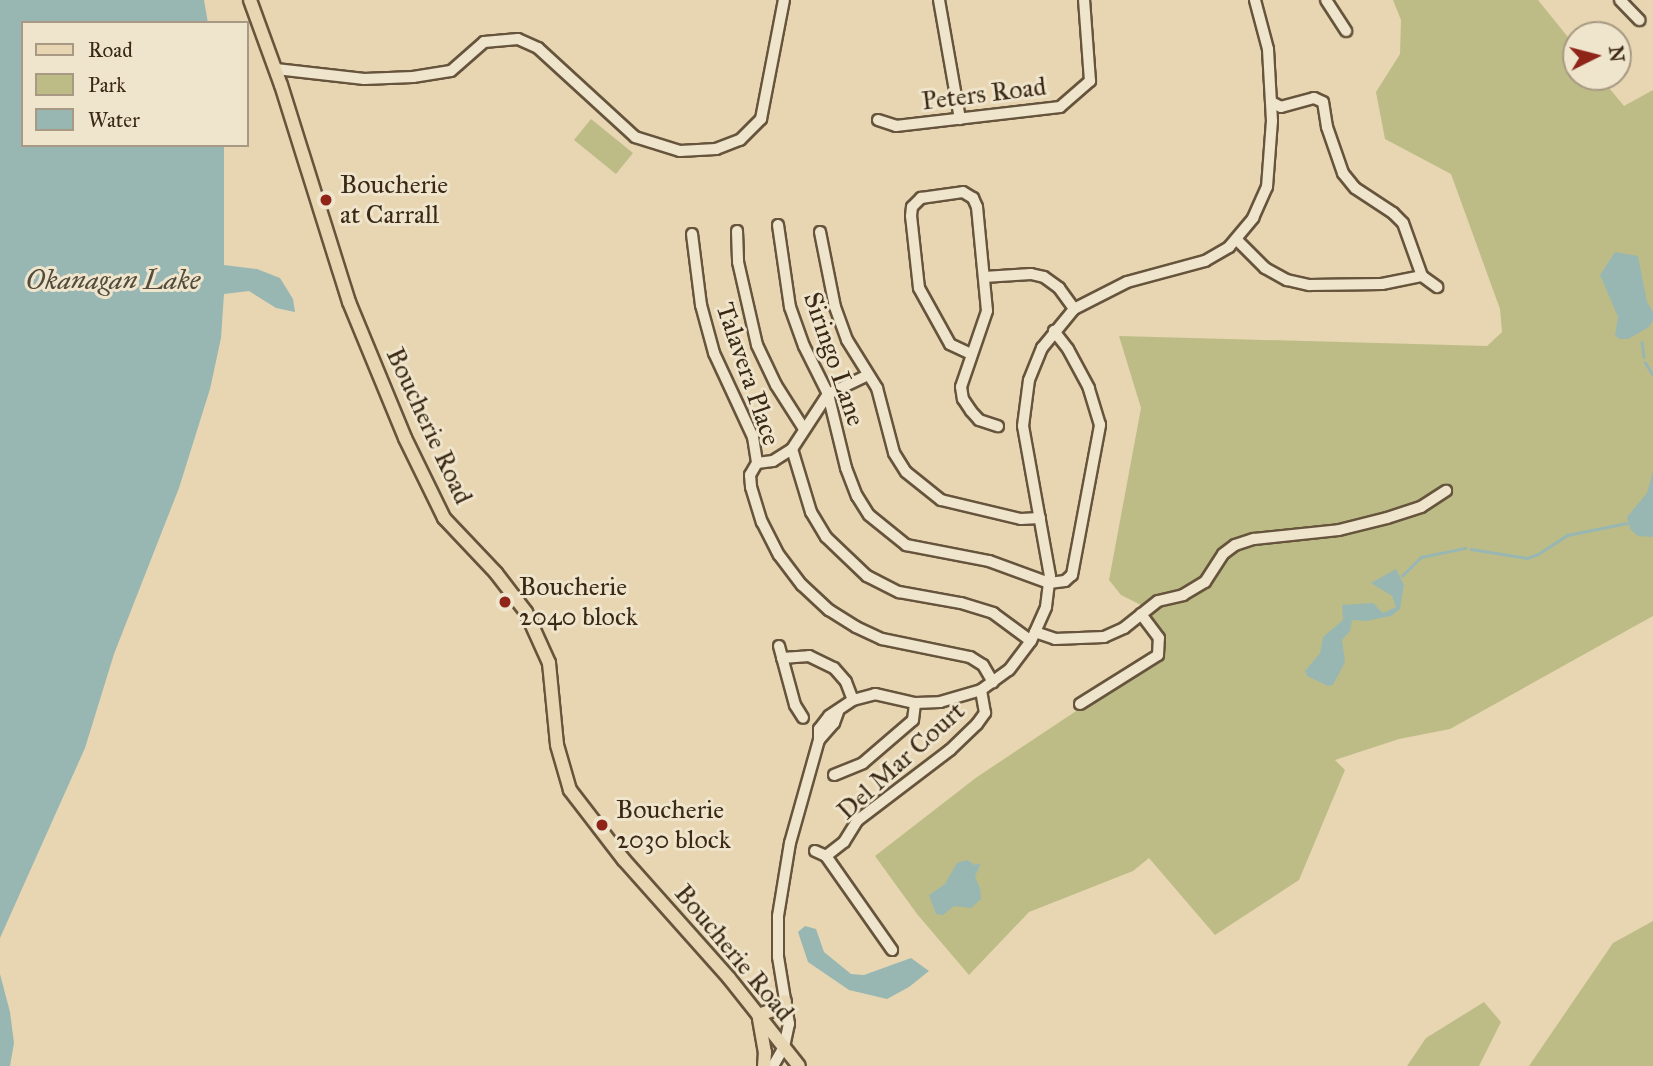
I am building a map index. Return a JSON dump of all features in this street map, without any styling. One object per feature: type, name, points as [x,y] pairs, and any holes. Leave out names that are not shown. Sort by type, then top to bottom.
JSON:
[{"type":"main road","name":"Boucherie Road","points":[[250,0],[276,69],[349,302],[405,438],[444,517],[496,573],[526,612],[549,663],[557,745],[570,790],[624,860],[799,1066]]},
{"type":"main road","points":[[764,1066],[765,1052],[758,1015],[779,1008],[785,1001]]},
{"type":"street","points":[[276,69],[364,79],[413,77],[451,71],[484,42],[518,39],[538,48],[635,137],[680,152],[716,149],[740,140],[761,119],[784,0]]},
{"type":"street","points":[[939,0],[960,119]]},
{"type":"street","name":"Peters Road","points":[[878,120],[896,126],[1060,107],[1090,80],[1084,0]]},
{"type":"street","points":[[773,1066],[784,1047],[789,1024],[778,957],[778,916],[790,843],[819,740],[819,730],[829,716],[853,699],[875,694],[915,702],[940,702],[981,690],[1014,664],[1033,637],[1046,607],[1049,556],[1023,426],[1028,380],[1042,348],[1074,309],[1127,282],[1205,261],[1237,240],[1253,218],[1267,187],[1271,156],[1268,49],[1255,0]]},
{"type":"street","points":[[1326,0],[1346,31]]},
{"type":"street","points":[[1620,0],[1639,20]]},
{"type":"street","points":[[1271,102],[1281,107],[1314,98],[1323,102],[1327,128],[1343,173],[1355,188],[1393,213],[1403,223],[1422,276],[1437,287]]},
{"type":"street","points":[[971,354],[950,344],[919,288],[911,216],[915,201],[921,198],[963,192],[973,198],[977,207],[987,311],[961,387],[963,399],[979,420],[998,426]]},
{"type":"street","name":"Siringo Lane","points":[[778,225],[790,307],[804,346],[828,394],[846,468],[857,496],[869,515],[906,545],[989,561],[1049,583]]},
{"type":"street","points":[[737,230],[738,262],[757,345],[776,385],[804,429]]},
{"type":"street","points":[[820,232],[835,307],[847,340],[883,404],[894,453],[906,472],[924,490],[941,500],[1021,519],[1040,518]]},
{"type":"street","name":"Talavera Place","points":[[692,234],[701,306],[713,353],[753,437],[757,463],[750,475],[762,522],[779,555],[802,585],[829,610],[881,639],[970,657],[983,665],[992,682]]},
{"type":"street","points":[[1237,240],[1265,268],[1287,280],[1308,285],[1382,284],[1422,276]]},
{"type":"street","points":[[984,277],[1031,274],[1044,277],[1059,288],[1074,309]]},
{"type":"street","points":[[1049,583],[1065,581],[1072,575],[1100,425],[1089,388],[1068,349],[1054,331]]},
{"type":"street","points":[[757,463],[773,461],[792,449],[828,394],[868,375]]},
{"type":"street","points":[[792,449],[811,512],[826,537],[873,581],[899,592],[961,603],[993,613],[1033,637],[1055,639],[1104,637],[1124,628],[1158,601],[1183,595],[1205,582],[1223,554],[1236,545],[1254,539],[1339,530],[1387,518],[1421,507],[1446,491]]},
{"type":"street","points":[[1080,705],[1158,655],[1159,638],[1141,614]]},
{"type":"street","points":[[779,646],[795,705],[803,718]]},
{"type":"street","points":[[782,658],[809,656],[834,668],[846,682],[853,699]]},
{"type":"street","name":"Del Mar Court","points":[[827,856],[844,842],[858,820],[950,750],[977,724],[985,713],[981,690]]},
{"type":"street","points":[[834,775],[863,763],[913,720],[915,702]]},
{"type":"street","points":[[815,851],[827,856],[892,950]]},
{"type":"green space","points":[[1393,0],[1538,0],[1562,30],[1562,91],[1612,91],[1624,106],[1653,90],[1653,616],[1450,729],[1399,739],[1335,760],[1345,770],[1299,880],[1215,935],[1149,858],[1133,871],[1029,912],[969,975],[917,914],[875,856],[977,777],[1165,652],[1165,638],[1152,618],[1141,605],[1121,595],[1109,580],[1141,408],[1119,336],[1487,346],[1502,332],[1500,309],[1451,174],[1385,139],[1376,92],[1400,54],[1401,20]]},
{"type":"green space","points":[[591,119],[633,153],[616,174],[574,140]]},
{"type":"green space","points":[[1653,921],[1653,1066],[1529,1066],[1613,943]]},
{"type":"green space","points":[[1484,1002],[1501,1022],[1479,1066],[1407,1066],[1426,1038]]},
{"type":"water","name":"Okanagan Lake","points":[[0,0],[204,0],[208,21],[21,21],[21,147],[224,147],[224,265],[257,269],[280,278],[293,299],[295,312],[276,308],[249,291],[224,294],[221,338],[210,389],[179,488],[114,654],[85,748],[0,938]]},
{"type":"water","points":[[1615,252],[1638,256],[1647,302],[1653,312],[1653,321],[1649,327],[1628,339],[1619,339],[1615,335],[1618,317],[1600,275]]},
{"type":"water","points":[[1653,471],[1653,537],[1638,536],[1630,529],[1627,517],[1647,493]]},
{"type":"water","points":[[1396,569],[1404,585],[1400,609],[1391,616],[1366,621],[1352,620],[1350,631],[1342,640],[1345,662],[1333,685],[1328,686],[1307,676],[1305,671],[1320,653],[1323,637],[1343,620],[1342,605],[1373,603],[1383,613],[1396,607],[1392,596],[1371,583]]},
{"type":"water","points":[[967,860],[975,865],[981,863],[975,877],[981,899],[971,908],[954,906],[943,915],[936,914],[929,895],[945,884],[957,863]]},
{"type":"water","points":[[805,926],[816,929],[824,952],[851,974],[864,975],[911,958],[929,971],[909,987],[887,999],[849,990],[808,962],[798,932]]},
{"type":"water","points":[[0,974],[10,1012],[14,1043],[10,1066],[0,1066]]},
{"type":"waterway","points":[[1642,342],[1644,357]]},
{"type":"waterway","points":[[1645,362],[1653,375]]},
{"type":"waterway","points":[[1471,549],[1527,558],[1567,535],[1627,523]]},
{"type":"waterway","points":[[1402,576],[1421,557],[1465,548]]},
{"type":"place","name":"Boucherie at Carrall","points":[[326,200]]},
{"type":"place","name":"Boucherie 2040 block","points":[[505,602]]},
{"type":"place","name":"Boucherie 2030 block","points":[[602,825]]}]
